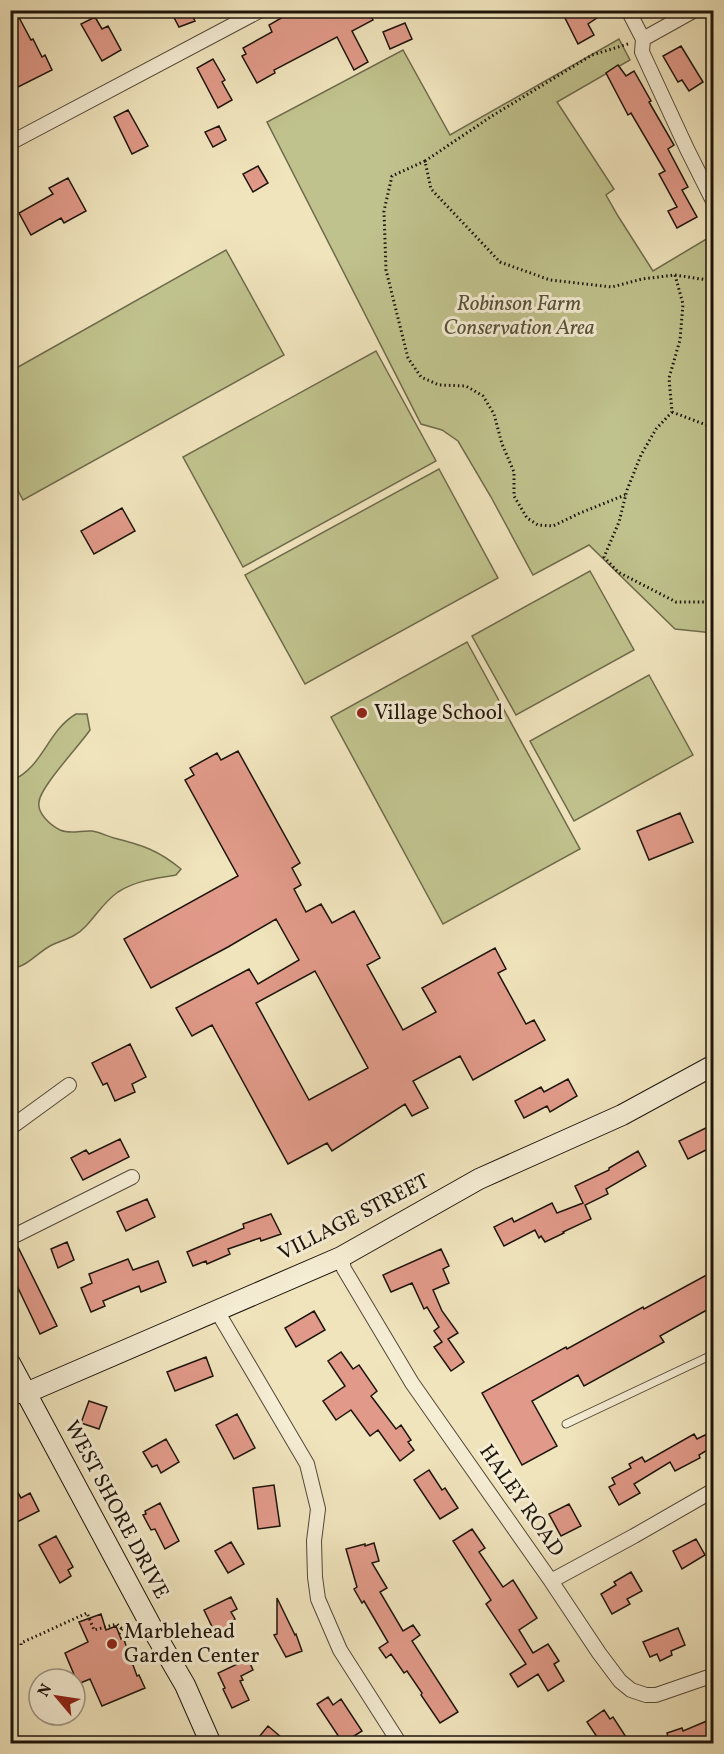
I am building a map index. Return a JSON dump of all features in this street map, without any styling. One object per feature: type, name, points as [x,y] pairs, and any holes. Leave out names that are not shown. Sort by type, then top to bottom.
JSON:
[{"type":"main road","name":"VILLAGE STREET","points":[[18,1396],[342,1257],[479,1179],[622,1115],[714,1065]]},
{"type":"main road","name":"WEST SHORE DRIVE","points":[[10,1363],[18,1396],[185,1685],[212,1743]]},
{"type":"street","points":[[10,143],[261,10]]},
{"type":"street","points":[[628,10],[643,39],[642,52],[712,199]]},
{"type":"street","points":[[643,39],[695,10]]},
{"type":"street","points":[[10,1128],[69,1085]]},
{"type":"street","points":[[10,1238],[132,1177]]},
{"type":"street","name":"HALEY ROAD","points":[[342,1257],[344,1269],[412,1383],[551,1581],[598,1653],[620,1681],[631,1690],[646,1695],[656,1695],[714,1675]]},
{"type":"street","points":[[217,1311],[307,1464],[318,1509],[314,1541],[318,1599],[340,1650],[400,1743]]},
{"type":"street","points":[[551,1581],[714,1490]]},
{"type":"lane","points":[[566,1424],[714,1354]]},
{"type":"path","points":[[625,495],[553,526],[538,525],[527,518],[514,496],[514,472],[502,444],[494,414],[483,396],[466,386],[438,385],[421,377],[408,358],[386,270],[384,211],[392,176],[425,160],[592,55],[643,39]]},
{"type":"path","points":[[425,160],[431,189],[500,262],[550,280],[612,287],[642,279],[675,275],[714,281]]},
{"type":"path","points":[[675,275],[682,304],[680,340],[669,378],[672,412],[656,429],[641,455],[625,495],[619,522],[604,557],[618,572],[676,602],[714,602]]},
{"type":"path","points":[[672,412],[714,430]]},
{"type":"path","points":[[21,1645],[35,1635],[87,1613],[94,1630],[117,1624],[122,1629]]},
{"type":"green space","name":"Robinson Farm Conservation Area","points":[[619,39],[630,60],[557,102],[614,189],[606,195],[653,271],[713,235],[713,633],[675,629],[589,545],[533,575],[458,441],[442,430],[421,424],[267,122],[403,50],[450,135]]},
{"type":"green space","points":[[226,250],[284,355],[23,500],[11,478],[11,371]]},
{"type":"green space","points":[[376,351],[436,461],[243,567],[183,457]]},
{"type":"green space","points":[[439,469],[498,578],[305,684],[245,575]]},
{"type":"green space","points":[[590,571],[634,650],[516,715],[472,636]]},
{"type":"green space","points":[[467,642],[580,849],[443,924],[331,717]]},
{"type":"green space","points":[[649,675],[693,755],[574,821],[530,741]]},
{"type":"green space","points":[[76,714],[87,714],[90,730],[41,795],[39,806],[42,814],[48,822],[60,830],[92,831],[133,843],[157,853],[181,869],[176,875],[139,883],[118,892],[78,933],[50,946],[22,966],[11,968],[11,781],[31,767],[58,730]]},
{"type":"building","points":[[10,10],[15,10],[31,40],[33,39],[42,57],[45,55],[52,70],[10,91]]},
{"type":"building","points":[[170,10],[189,10],[195,21],[179,27]]},
{"type":"building","points":[[295,10],[368,10],[373,20],[352,31],[368,62],[354,70],[337,37],[274,70],[275,73],[257,83],[242,56],[246,54],[243,48],[272,32],[269,25]]},
{"type":"building","points":[[561,10],[609,10],[588,24],[594,35],[578,44]]},
{"type":"building","points":[[95,17],[102,29],[108,26],[121,50],[102,61],[81,24]]},
{"type":"building","points":[[405,23],[412,39],[390,49],[383,32]]},
{"type":"building","points":[[681,46],[703,82],[689,91],[682,80],[678,82],[663,56]]},
{"type":"building","points":[[213,59],[225,80],[222,82],[232,100],[218,108],[197,68]]},
{"type":"building","points":[[618,65],[626,76],[634,71],[674,145],[668,149],[688,187],[682,190],[697,217],[677,228],[668,211],[677,207],[659,174],[665,171],[631,113],[628,115],[606,73]]},
{"type":"building","points":[[128,110],[148,146],[132,154],[114,117]]},
{"type":"building","points":[[219,126],[226,140],[213,147],[205,132]]},
{"type":"building","points":[[258,166],[268,183],[253,192],[243,174]]},
{"type":"building","points":[[68,178],[86,211],[64,223],[61,218],[31,235],[19,213],[53,194],[49,188]]},
{"type":"building","points":[[122,508],[135,531],[94,554],[81,531]]},
{"type":"building","points":[[238,751],[300,863],[292,868],[301,885],[294,889],[306,912],[321,904],[332,923],[354,911],[380,958],[367,965],[403,1030],[436,1012],[422,988],[495,948],[506,969],[498,973],[526,1024],[534,1020],[545,1040],[473,1080],[460,1056],[413,1081],[428,1108],[412,1116],[405,1104],[332,1151],[327,1143],[288,1164],[212,1025],[192,1036],[176,1008],[249,969],[258,984],[299,960],[276,919],[151,988],[124,939],[238,876],[185,780],[194,775],[190,768],[217,753],[221,760]],"holes":[[[315,971],[368,1068],[309,1100],[256,1003]]]},
{"type":"building","points":[[680,813],[693,842],[649,860],[637,831]]},
{"type":"building","points":[[130,1044],[146,1077],[132,1084],[135,1092],[115,1101],[107,1083],[103,1085],[92,1063]]},
{"type":"building","points":[[568,1079],[577,1096],[550,1112],[547,1106],[524,1118],[515,1101],[541,1087],[544,1092]]},
{"type":"building","points":[[714,1124],[714,1146],[688,1159],[679,1141]]},
{"type":"building","points":[[120,1139],[129,1157],[83,1180],[71,1158],[86,1150],[89,1154]]},
{"type":"building","points":[[638,1151],[646,1166],[606,1189],[608,1194],[585,1205],[591,1219],[545,1242],[541,1236],[539,1238],[535,1230],[504,1246],[494,1227],[512,1218],[514,1222],[552,1203],[557,1213],[583,1203],[575,1186],[609,1170]]},
{"type":"building","points":[[147,1199],[155,1217],[126,1231],[117,1212]]},
{"type":"building","points":[[271,1214],[281,1234],[261,1241],[260,1238],[228,1249],[230,1254],[207,1264],[206,1261],[193,1266],[187,1252],[244,1228],[243,1224]]},
{"type":"building","points":[[67,1242],[74,1260],[58,1268],[51,1249]]},
{"type":"building","points":[[17,1245],[57,1326],[40,1334],[18,1288],[10,1292],[10,1247]]},
{"type":"building","points":[[441,1249],[449,1266],[443,1269],[449,1283],[433,1290],[442,1311],[458,1333],[448,1339],[464,1362],[451,1371],[434,1347],[442,1342],[434,1331],[439,1327],[427,1307],[424,1309],[412,1283],[391,1292],[383,1275]]},
{"type":"building","points":[[128,1259],[133,1270],[158,1261],[166,1282],[141,1292],[139,1286],[103,1301],[105,1306],[91,1312],[81,1288],[92,1283],[89,1274]]},
{"type":"building","points":[[714,1271],[714,1306],[660,1336],[664,1342],[584,1386],[578,1375],[532,1401],[557,1446],[522,1465],[482,1393]]},
{"type":"building","points":[[314,1311],[325,1330],[296,1347],[285,1328]]},
{"type":"building","points":[[341,1352],[353,1369],[359,1365],[377,1391],[371,1396],[396,1429],[401,1425],[411,1440],[408,1442],[414,1450],[400,1461],[378,1430],[370,1436],[351,1410],[336,1420],[323,1401],[345,1386],[328,1361]]},
{"type":"building","points":[[206,1357],[213,1376],[175,1391],[167,1372]]},
{"type":"building","points":[[89,1401],[107,1407],[99,1429],[81,1423]]},
{"type":"building","points":[[237,1414],[255,1448],[234,1459],[216,1425]]},
{"type":"building","points":[[694,1434],[697,1439],[707,1434],[714,1446],[699,1455],[700,1458],[675,1471],[670,1462],[634,1484],[640,1493],[619,1505],[609,1487],[615,1484],[612,1478],[631,1468],[629,1464],[642,1457],[645,1462]]},
{"type":"building","points":[[166,1439],[179,1462],[161,1473],[157,1465],[152,1467],[143,1452]]},
{"type":"building","points":[[429,1470],[458,1508],[440,1519],[414,1480]]},
{"type":"building","points":[[10,1479],[21,1498],[30,1493],[39,1511],[15,1523],[10,1514]]},
{"type":"building","points":[[274,1485],[280,1526],[258,1529],[253,1488]]},
{"type":"building","points":[[160,1503],[179,1541],[165,1549],[155,1529],[151,1530],[143,1515],[146,1514],[145,1511]]},
{"type":"building","points":[[569,1504],[581,1526],[561,1536],[549,1514]]},
{"type":"building","points":[[472,1529],[485,1548],[479,1552],[503,1587],[513,1580],[537,1618],[519,1630],[533,1653],[548,1644],[559,1661],[554,1664],[564,1681],[548,1691],[538,1674],[518,1687],[510,1674],[526,1664],[486,1604],[491,1600],[453,1541]]},
{"type":"building","points":[[56,1536],[73,1567],[68,1570],[71,1576],[60,1583],[39,1545]]},
{"type":"building","points":[[696,1539],[705,1555],[682,1569],[673,1551]]},
{"type":"building","points":[[231,1542],[244,1564],[228,1573],[215,1551]]},
{"type":"building","points":[[374,1543],[379,1561],[372,1563],[387,1588],[380,1592],[403,1631],[413,1625],[420,1635],[412,1641],[458,1712],[440,1723],[407,1671],[404,1673],[391,1654],[386,1658],[379,1648],[388,1642],[364,1601],[362,1603],[354,1589],[357,1587],[346,1549]]},
{"type":"building","points":[[631,1572],[642,1591],[627,1599],[630,1604],[612,1614],[601,1594],[616,1585],[614,1582]]},
{"type":"building","points":[[231,1597],[237,1609],[231,1612],[235,1619],[231,1621],[234,1629],[217,1637],[204,1610]]},
{"type":"building","points":[[277,1598],[296,1634],[302,1651],[286,1657],[274,1635],[277,1634]]},
{"type":"building","points":[[101,1614],[106,1630],[116,1626],[121,1639],[123,1637],[137,1676],[139,1675],[145,1688],[102,1706],[90,1679],[87,1680],[87,1667],[71,1667],[65,1653],[88,1642],[79,1622]]},
{"type":"building","points":[[678,1628],[685,1645],[671,1651],[672,1655],[660,1661],[657,1654],[650,1657],[643,1642]]},
{"type":"building","points":[[248,1659],[253,1670],[241,1676],[243,1680],[240,1681],[249,1700],[232,1708],[218,1673]]},
{"type":"building","points":[[328,1697],[333,1705],[341,1699],[362,1731],[343,1743],[317,1704]]},
{"type":"building","points":[[604,1710],[610,1719],[613,1717],[626,1737],[616,1743],[601,1743],[587,1722]]},
{"type":"building","points":[[714,1718],[714,1743],[653,1743],[668,1737],[667,1733],[682,1728],[683,1731]]},
{"type":"building","points":[[268,1726],[288,1743],[254,1743]]},
{"type":"place","name":"Village School","points":[[362,713]]},
{"type":"place","name":"Marblehead Garden Center","points":[[112,1644]]}]
